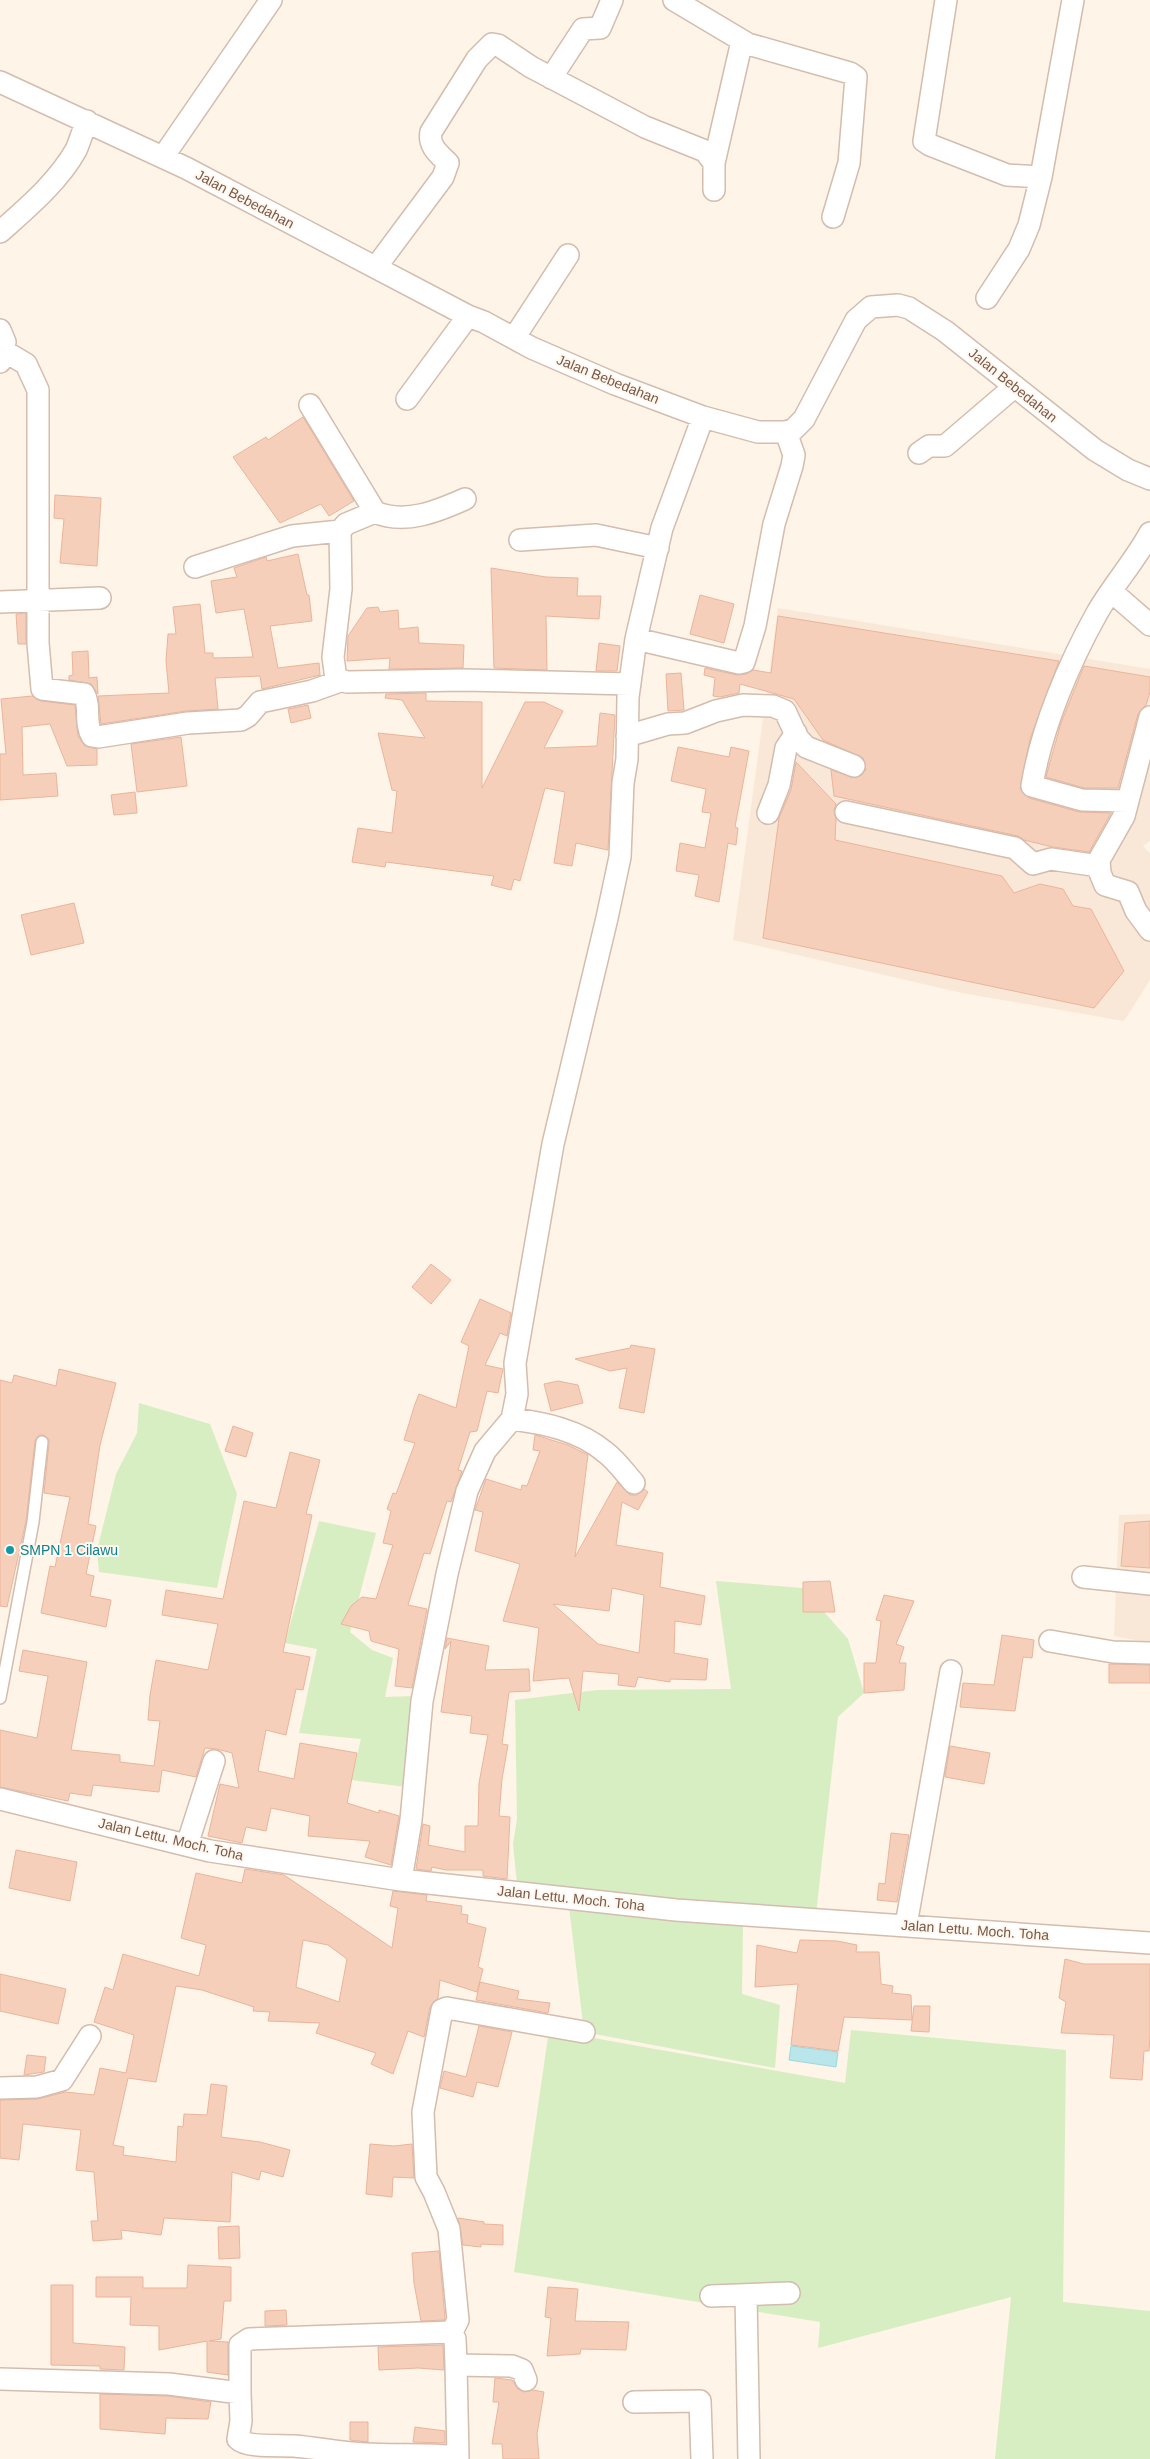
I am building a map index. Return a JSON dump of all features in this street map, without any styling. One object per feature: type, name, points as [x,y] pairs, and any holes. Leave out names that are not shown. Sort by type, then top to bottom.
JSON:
[{"type":"street","points":[[163,157],[271,0]]},
{"type":"street","points":[[551,78],[583,29],[600,28],[612,0]]},
{"type":"street","points":[[674,0],[742,41],[762,49],[850,73],[856,77],[848,163],[833,217]]},
{"type":"street","points":[[946,0],[924,141],[1007,175],[1041,177]]},
{"type":"street","points":[[987,298],[1019,249],[1029,226],[1041,177],[1072,0]]},
{"type":"street","points":[[714,190],[714,163],[742,41]]},
{"type":"street","points":[[376,267],[443,176],[448,163],[432,146],[431,132],[477,59],[489,45],[498,45],[551,78],[645,128],[705,151],[714,163]]},
{"type":"street","name":"Jalan Bebedahan","points":[[0,82],[163,157],[468,316],[514,338],[614,384],[703,417],[758,432],[786,432],[794,429],[804,419],[856,320],[866,310],[877,306],[898,305],[909,308],[983,360],[1014,387],[1095,450],[1128,470],[1150,479]]},
{"type":"street","points":[[0,232],[27,208],[57,176],[76,150],[87,121]]},
{"type":"street","points":[[514,338],[568,255]]},
{"type":"street","points":[[407,400],[468,316]]},
{"type":"street","points":[[0,330],[5,342],[2,357],[26,364],[38,390],[40,687],[49,692],[84,694],[87,700],[89,731],[92,736],[98,737],[188,723],[241,720],[248,716],[260,702],[318,690],[340,681],[464,680],[630,684]]},
{"type":"street","points":[[919,453],[929,446],[945,446],[976,422],[1014,387]]},
{"type":"street","points":[[310,405],[375,512]]},
{"type":"street","points":[[401,1880],[411,1820],[422,1701],[447,1574],[467,1491],[485,1451],[512,1419],[517,1394],[515,1363],[553,1144],[620,857],[630,684],[636,639],[662,528],[703,417]]},
{"type":"street","points":[[636,639],[739,663],[744,662],[755,626],[774,524],[792,466],[794,455],[786,432]]},
{"type":"street","points":[[340,681],[336,679],[333,657],[341,588],[340,531],[346,524],[375,512],[391,517],[413,516],[433,513],[466,499]]},
{"type":"street","points":[[196,567],[292,536],[340,531]]},
{"type":"street","points":[[1128,801],[1082,800],[1032,786],[1034,772],[1059,697],[1081,644],[1097,612],[1150,533]]},
{"type":"street","points":[[520,540],[596,535],[658,548]]},
{"type":"street","points":[[1112,592],[1150,625]]},
{"type":"street","points":[[0,602],[100,598]]},
{"type":"street","points":[[627,736],[668,724],[684,723],[716,711],[743,705],[772,706],[785,711],[796,733],[806,747],[854,766]]},
{"type":"street","points":[[1150,717],[1120,824],[1101,855],[1098,866],[1105,885],[1128,892],[1136,910],[1150,930]]},
{"type":"street","points":[[768,813],[779,785],[786,748],[796,733]]},
{"type":"street","points":[[846,812],[1015,848],[1033,864],[1051,859],[1098,866]]},
{"type":"street","points":[[512,1419],[561,1429],[580,1436],[606,1452],[634,1483]]},
{"type":"street","points":[[1083,1576],[1150,1584]]},
{"type":"street","points":[[1050,1641],[1113,1652],[1150,1653]]},
{"type":"street","points":[[906,1925],[951,1671]]},
{"type":"street","points":[[187,1845],[214,1761]]},
{"type":"street","name":"Jalan Lettu. Moch. Toha","points":[[0,1799],[187,1845],[401,1880],[676,1910],[1150,1944]]},
{"type":"street","points":[[452,2332],[249,2339],[240,2345],[241,2421],[238,2439],[250,2444],[294,2446],[366,2454],[421,2454],[458,2458],[455,2339],[452,2332],[458,2320],[448,2229],[426,2177],[423,2112],[442,2010],[447,2008],[584,2032]]},
{"type":"street","points":[[0,2088],[37,2087],[62,2080],[90,2036]]},
{"type":"street","points":[[711,2296],[789,2293]]},
{"type":"street","points":[[746,2295],[749,2459]]},
{"type":"street","points":[[456,2365],[518,2367],[526,2380]]},
{"type":"street","points":[[0,2379],[169,2384],[240,2393]]},
{"type":"street","points":[[634,2402],[700,2401],[702,2459]]},
{"type":"lane","points":[[0,1698],[33,1522],[42,1442]]},
{"type":"shaded area","points":[[778,608],[1150,669],[1150,841],[1143,846],[1150,853],[1150,980],[1124,1021],[962,993],[733,940]]},
{"type":"shaded area","points":[[1150,1514],[1150,1643],[1114,1636],[1119,1515]]},
{"type":"green space","points":[[139,1403],[210,1424],[237,1494],[217,1588],[99,1572],[97,1550],[116,1474],[137,1433]]},
{"type":"green space","points":[[319,1521],[376,1533],[350,1632],[372,1650],[393,1658],[385,1697],[416,1696],[406,1787],[351,1780],[361,1739],[299,1733],[317,1649],[285,1643]]},
{"type":"green space","points":[[716,1581],[803,1588],[848,1639],[864,1693],[838,1717],[816,1914],[517,1884],[513,1844],[517,1819],[515,1700],[597,1690],[731,1689]]},
{"type":"green space","points":[[569,1907],[743,1925],[742,1994],[780,2005],[775,2068],[584,2032]]},
{"type":"green space","points":[[549,2030],[845,2083],[851,2030],[1066,2050],[1063,2302],[1150,2311],[1150,2459],[995,2459],[1011,2297],[818,2348],[820,2322],[514,2272]]},
{"type":"water","points":[[791,2046],[838,2052],[836,2067],[789,2060]]},
{"type":"building","points":[[303,417],[354,501],[329,516],[321,504],[280,523],[233,457],[266,437],[268,440]]},
{"type":"building","points":[[55,495],[101,498],[97,566],[60,563],[64,519],[54,518]]},
{"type":"building","points":[[298,554],[307,595],[309,595],[312,621],[270,626],[278,668],[319,663],[320,675],[262,689],[260,676],[215,678],[218,709],[186,711],[101,724],[98,696],[169,693],[166,661],[168,634],[176,634],[173,607],[200,604],[205,653],[213,653],[213,658],[253,657],[244,609],[216,613],[211,581],[237,577],[234,568],[266,557],[267,561]]},
{"type":"building","points":[[491,568],[546,577],[578,578],[577,596],[601,596],[599,619],[546,616],[547,670],[494,668]]},
{"type":"building","points":[[700,595],[734,604],[724,643],[690,634]]},
{"type":"building","points":[[378,607],[380,612],[398,610],[399,629],[418,627],[419,643],[464,645],[463,668],[389,669],[390,658],[347,661],[348,636],[367,608]]},
{"type":"building","points":[[26,613],[26,644],[18,644],[16,614]]},
{"type":"building","points":[[778,616],[1059,661],[1030,739],[1020,789],[1029,798],[1079,812],[1111,813],[1089,852],[1053,847],[1024,840],[1018,836],[834,796],[831,770],[856,778],[866,770],[863,758],[823,740],[794,699],[740,684],[739,693],[720,697],[713,696],[715,678],[704,675],[705,668],[737,675],[746,674],[753,670],[771,673]]},
{"type":"building","points":[[599,643],[620,646],[617,671],[596,671]]},
{"type":"building","points":[[88,651],[89,678],[97,677],[98,694],[91,684],[69,680],[69,676],[73,675],[72,652]]},
{"type":"building","points":[[1084,666],[1150,677],[1150,692],[1146,705],[1138,714],[1118,788],[1084,788],[1046,777],[1061,723]]},
{"type":"building","points":[[681,673],[684,710],[668,711],[666,674]]},
{"type":"building","points":[[426,693],[426,701],[482,702],[482,788],[525,702],[544,702],[563,711],[544,748],[597,746],[600,713],[615,715],[608,850],[576,843],[572,866],[554,863],[565,792],[545,788],[520,881],[514,879],[511,890],[491,885],[494,876],[386,862],[385,867],[352,862],[358,828],[392,833],[397,791],[392,790],[378,733],[425,738],[402,700],[385,698],[386,694]]},
{"type":"building","points":[[32,696],[41,701],[75,705],[78,736],[85,746],[97,749],[97,765],[67,766],[50,724],[22,727],[23,775],[56,773],[58,796],[0,800],[0,754],[6,754],[1,699]]},
{"type":"building","points":[[308,705],[311,718],[291,723],[288,709]]},
{"type":"building","points":[[181,737],[187,786],[137,792],[131,744]]},
{"type":"building","points":[[678,747],[729,757],[731,747],[749,751],[735,827],[738,828],[736,845],[728,843],[719,902],[695,896],[699,875],[676,871],[680,843],[705,848],[711,813],[702,812],[706,789],[671,781]]},
{"type":"building","points":[[796,762],[836,804],[834,810],[836,819],[835,840],[1002,876],[1014,893],[1040,884],[1063,889],[1073,906],[1091,909],[1124,971],[1094,1008],[763,938],[779,818],[791,790]]},
{"type":"building","points":[[135,792],[137,813],[114,815],[111,795]]},
{"type":"building","points":[[74,903],[84,943],[31,955],[21,915]]},
{"type":"building","points":[[431,1264],[451,1280],[431,1304],[412,1287]]},
{"type":"building","points":[[480,1299],[511,1313],[507,1336],[500,1333],[485,1365],[503,1369],[498,1393],[487,1391],[477,1431],[470,1432],[458,1470],[462,1471],[451,1502],[447,1501],[430,1554],[424,1553],[408,1605],[427,1609],[412,1688],[395,1686],[399,1649],[371,1641],[369,1631],[341,1624],[351,1606],[362,1597],[376,1599],[393,1545],[383,1543],[391,1511],[387,1509],[393,1493],[396,1494],[415,1443],[404,1440],[415,1404],[419,1394],[456,1408],[469,1346],[461,1342]]},
{"type":"building","points":[[631,1345],[655,1349],[644,1413],[619,1408],[627,1368],[610,1371],[575,1359],[630,1348]]},
{"type":"building","points":[[59,1369],[116,1383],[100,1445],[88,1524],[96,1526],[86,1574],[94,1576],[90,1596],[111,1600],[106,1627],[41,1613],[50,1566],[55,1567],[70,1497],[44,1493],[49,1439],[43,1435],[39,1435],[35,1441],[26,1521],[7,1607],[0,1606],[0,1380],[12,1383],[14,1375],[56,1386]]},
{"type":"building","points":[[558,1381],[578,1385],[583,1403],[551,1411],[544,1384]]},
{"type":"building","points":[[233,1426],[253,1433],[246,1457],[225,1451]]},
{"type":"building","points":[[535,1435],[568,1445],[588,1455],[575,1557],[617,1482],[630,1495],[637,1495],[644,1489],[648,1492],[638,1510],[622,1502],[616,1545],[663,1553],[660,1587],[705,1596],[701,1625],[675,1621],[674,1653],[708,1659],[706,1680],[670,1679],[670,1682],[638,1677],[635,1687],[618,1685],[619,1674],[583,1671],[579,1711],[569,1678],[533,1681],[539,1628],[503,1621],[520,1564],[475,1551],[483,1512],[475,1510],[486,1479],[521,1490],[522,1485],[527,1486],[540,1451],[533,1450]],"holes":[[[612,1588],[644,1595],[639,1653],[598,1644],[553,1604],[609,1611]]]},
{"type":"building","points":[[290,1452],[320,1460],[306,1514],[312,1515],[283,1652],[310,1657],[303,1690],[296,1689],[286,1735],[266,1730],[258,1771],[294,1779],[300,1743],[357,1753],[347,1803],[379,1813],[379,1810],[399,1816],[391,1865],[365,1857],[370,1841],[308,1836],[310,1816],[271,1808],[266,1831],[246,1827],[242,1843],[208,1836],[220,1784],[239,1788],[232,1753],[217,1749],[205,1748],[196,1777],[162,1770],[159,1792],[93,1785],[91,1796],[70,1793],[68,1801],[0,1787],[0,1730],[37,1738],[48,1676],[19,1671],[23,1650],[87,1662],[71,1750],[120,1755],[120,1762],[154,1766],[160,1721],[148,1720],[156,1660],[208,1670],[218,1624],[162,1615],[166,1590],[223,1599],[244,1501],[276,1508]]},
{"type":"building","points":[[1150,1521],[1150,1568],[1121,1566],[1125,1523]]},
{"type":"building","points":[[830,1581],[835,1612],[803,1612],[803,1582]]},
{"type":"building","points":[[884,1595],[914,1601],[896,1644],[904,1647],[899,1663],[906,1663],[904,1690],[864,1693],[864,1663],[876,1663],[881,1621],[876,1620]]},
{"type":"building","points":[[1002,1635],[1034,1640],[1032,1658],[1023,1657],[1015,1711],[960,1707],[963,1683],[994,1685]]},
{"type":"building","points":[[447,1638],[489,1646],[485,1670],[529,1669],[530,1691],[509,1692],[502,1744],[508,1745],[502,1779],[499,1816],[510,1817],[507,1879],[483,1876],[483,1870],[446,1870],[432,1867],[431,1871],[416,1869],[423,1824],[430,1826],[428,1845],[465,1852],[465,1826],[478,1826],[479,1783],[488,1735],[470,1733],[472,1716],[441,1712],[451,1641],[445,1649]]},
{"type":"building","points":[[1109,1664],[1150,1665],[1150,1683],[1109,1683]]},
{"type":"building","points":[[950,1746],[990,1753],[984,1784],[945,1777]]},
{"type":"building","points":[[891,1833],[909,1835],[897,1902],[877,1900],[879,1883],[885,1884]]},
{"type":"building","points":[[16,1850],[77,1862],[70,1901],[9,1888]]},
{"type":"building","points":[[245,1869],[284,1875],[392,1948],[398,1908],[390,1906],[393,1891],[427,1895],[426,1901],[462,1906],[461,1914],[468,1915],[467,1923],[486,1928],[478,1967],[483,1969],[477,1992],[440,1980],[438,1998],[430,2007],[424,2037],[408,2031],[393,2074],[371,2064],[376,2053],[316,2033],[320,2023],[268,2021],[270,2012],[253,2011],[254,2007],[202,1990],[176,1986],[156,2082],[128,2078],[113,2145],[124,2147],[123,2155],[176,2162],[178,2126],[183,2127],[184,2114],[207,2115],[211,2084],[227,2086],[221,2137],[260,2142],[290,2150],[283,2177],[261,2171],[259,2180],[232,2172],[230,2222],[164,2218],[161,2235],[121,2230],[122,2239],[93,2241],[91,2221],[98,2221],[94,2172],[76,2170],[81,2130],[23,2124],[19,2160],[0,2158],[0,2100],[38,2099],[65,2092],[94,2095],[100,2068],[126,2073],[134,2035],[94,2022],[105,1987],[113,1990],[123,1954],[199,1976],[206,1945],[181,1938],[196,1873],[242,1883]],"holes":[[[303,1940],[328,1945],[347,1959],[339,2002],[296,1987]]]},
{"type":"building","points":[[800,1940],[837,1941],[857,1945],[856,1952],[879,1952],[881,1984],[893,1986],[892,1993],[911,1995],[912,2020],[844,2017],[838,2051],[791,2045],[798,1984],[755,1987],[757,1945],[797,1953]]},
{"type":"building","points":[[1065,1959],[1084,1964],[1150,1964],[1149,2051],[1144,2051],[1142,2080],[1110,2078],[1114,2035],[1061,2033],[1066,2002],[1059,1998]]},
{"type":"building","points":[[0,1974],[66,1989],[58,2024],[0,2011]]},
{"type":"building","points":[[480,1982],[519,1991],[517,1999],[550,2003],[548,2013],[476,2000]]},
{"type":"building","points":[[914,2006],[930,2006],[929,2032],[911,2031]]},
{"type":"building","points":[[479,2026],[512,2032],[498,2087],[477,2082],[473,2097],[440,2088],[444,2071],[466,2077]]},
{"type":"building","points":[[27,2055],[46,2057],[44,2072],[24,2075]]},
{"type":"building","points":[[370,2144],[394,2146],[412,2144],[414,2178],[393,2177],[392,2197],[366,2194]]},
{"type":"building","points":[[458,2218],[484,2222],[484,2224],[503,2225],[503,2245],[481,2244],[481,2247],[463,2245]]},
{"type":"building","points":[[239,2226],[240,2258],[219,2259],[218,2227]]},
{"type":"building","points":[[439,2251],[445,2318],[444,2320],[421,2321],[414,2283],[412,2253]]},
{"type":"building","points":[[188,2265],[231,2267],[231,2301],[224,2301],[221,2339],[209,2341],[228,2342],[228,2375],[207,2372],[207,2341],[159,2350],[159,2326],[130,2325],[131,2297],[96,2297],[96,2277],[143,2277],[143,2288],[187,2288]]},
{"type":"building","points":[[51,2285],[73,2285],[73,2343],[125,2347],[124,2370],[100,2369],[100,2366],[51,2365]]},
{"type":"building","points":[[548,2287],[578,2289],[575,2321],[629,2322],[626,2350],[581,2349],[580,2354],[547,2356],[551,2318],[545,2317]]},
{"type":"building","points":[[286,2310],[287,2325],[265,2326],[265,2311]]},
{"type":"building","points":[[443,2345],[444,2370],[418,2368],[379,2370],[378,2347]]},
{"type":"building","points":[[495,2378],[512,2380],[518,2389],[524,2392],[533,2390],[544,2392],[537,2434],[539,2459],[503,2459],[502,2444],[492,2444],[499,2402],[493,2402]]},
{"type":"building","points":[[100,2394],[168,2396],[211,2402],[208,2419],[166,2418],[165,2434],[100,2429]]},
{"type":"building","points":[[350,2422],[368,2422],[368,2442],[350,2440]]},
{"type":"building","points":[[415,2427],[445,2431],[445,2443],[413,2442]]},
{"type":"place","name":"SMPN 1 Cilawu","points":[[10,1550]]}]
